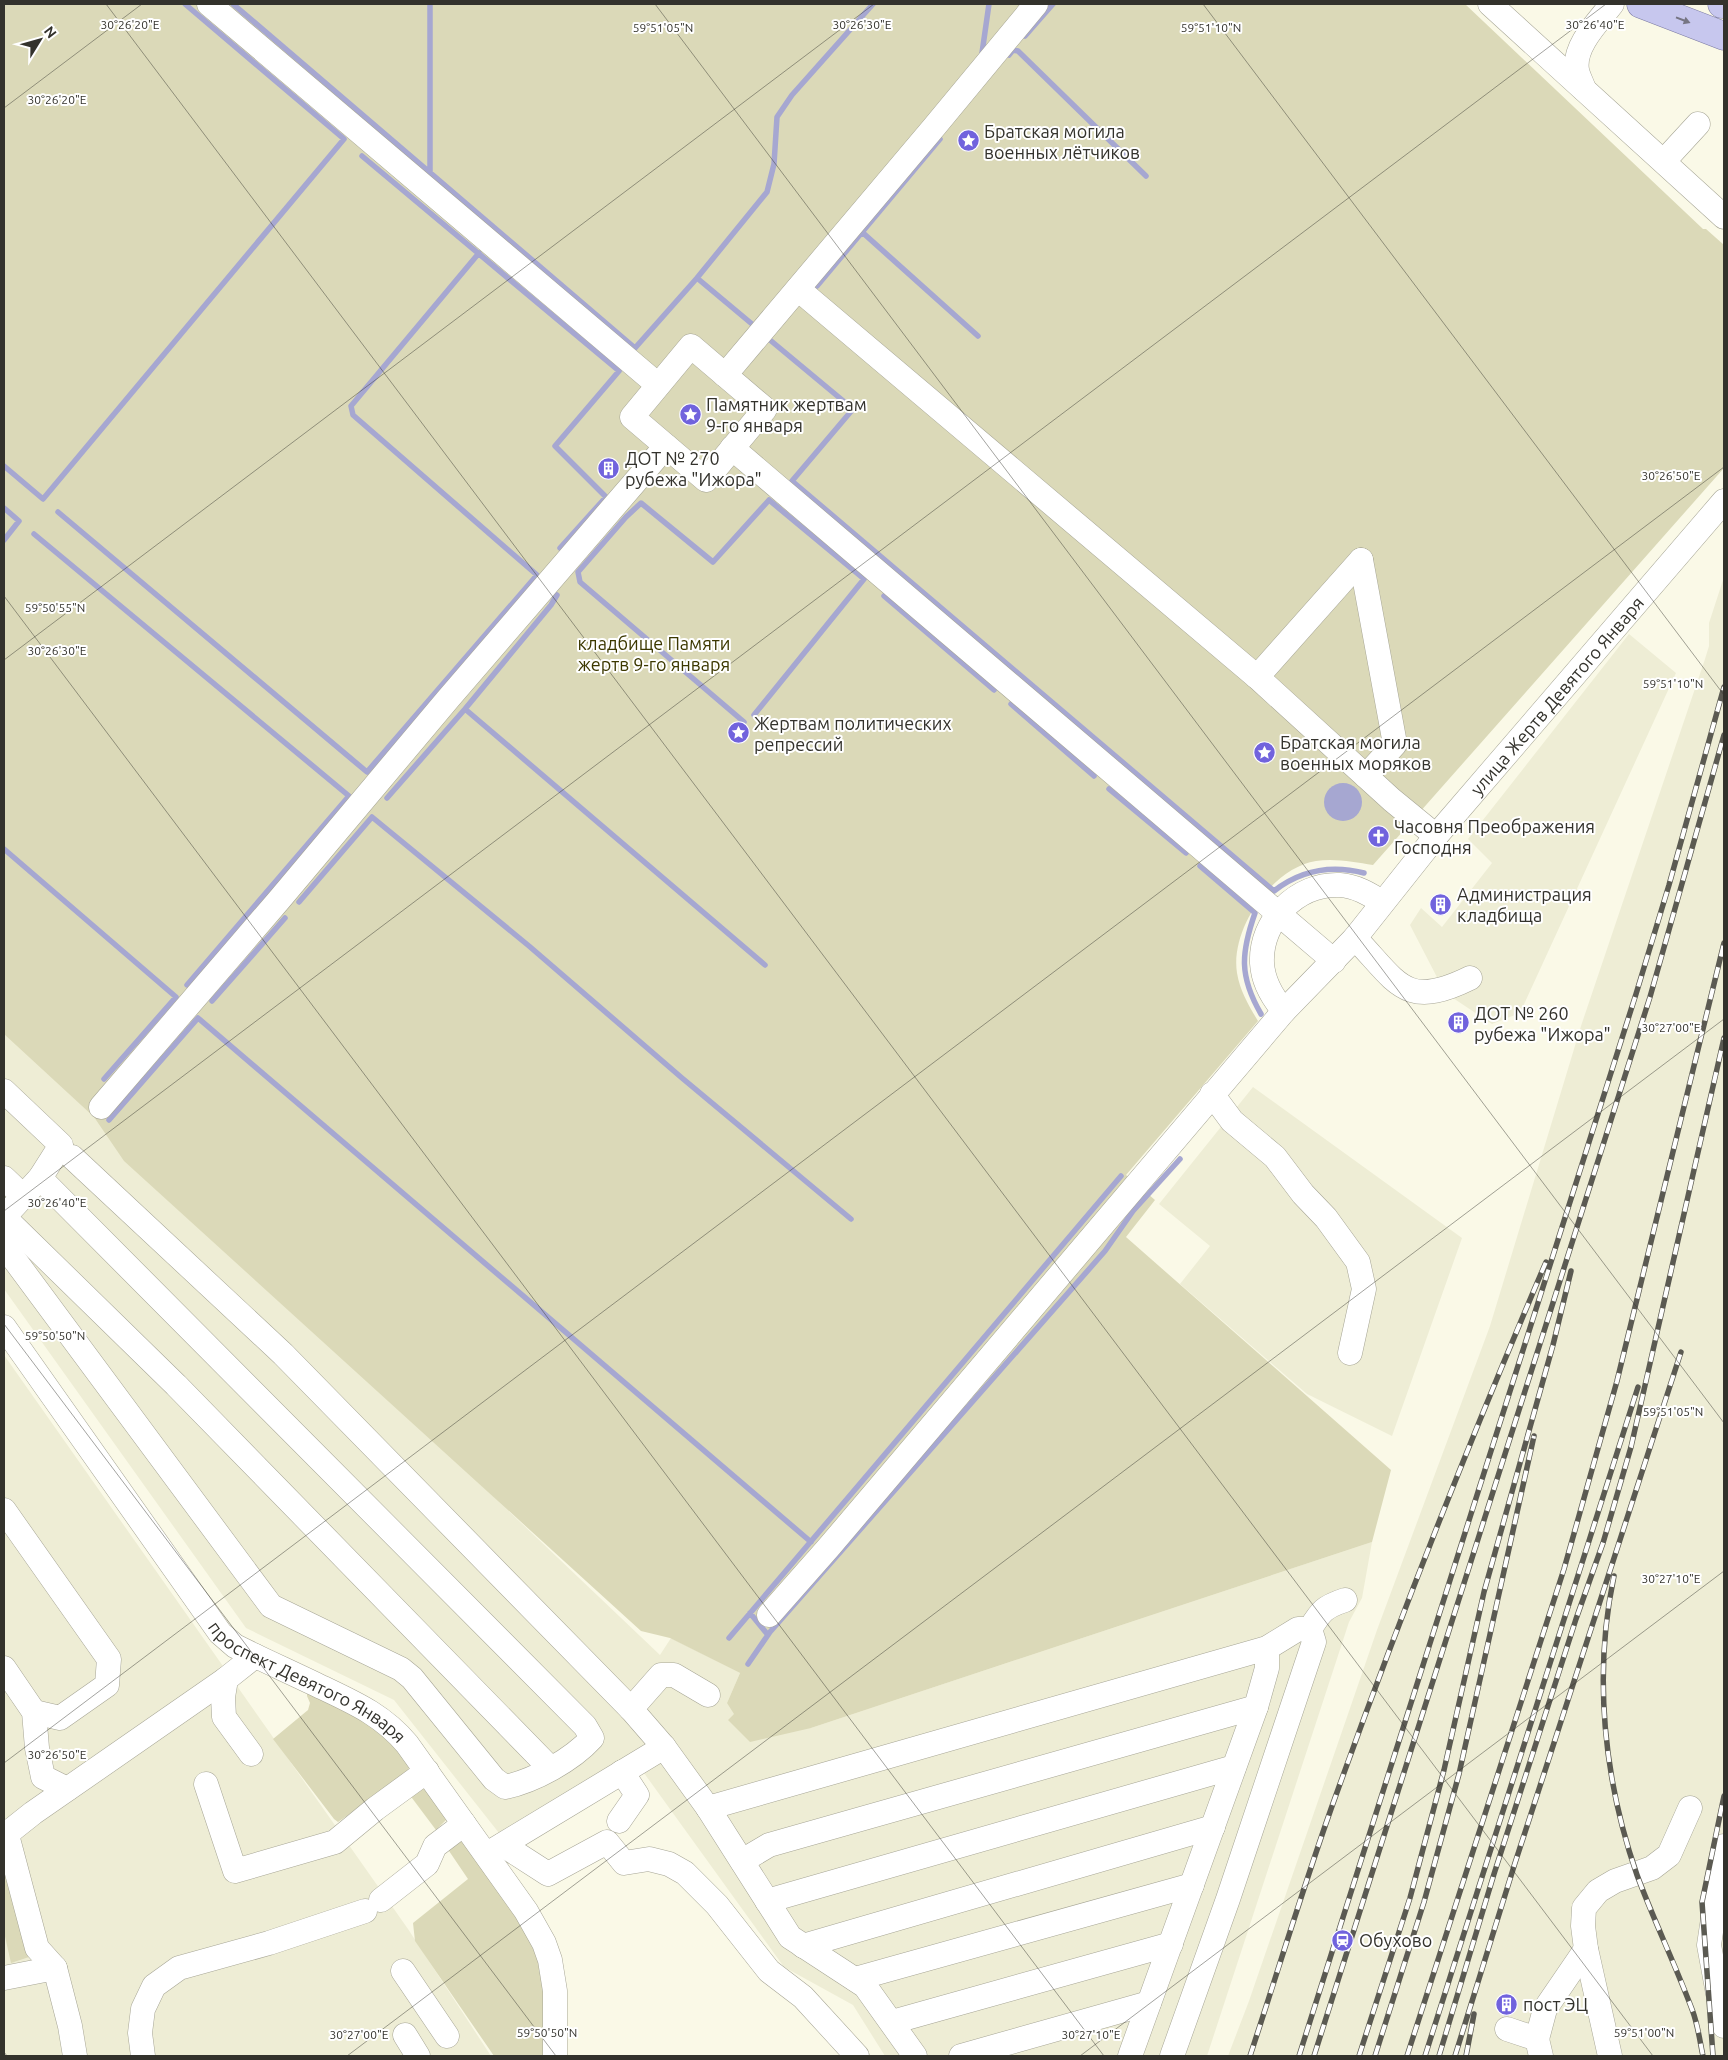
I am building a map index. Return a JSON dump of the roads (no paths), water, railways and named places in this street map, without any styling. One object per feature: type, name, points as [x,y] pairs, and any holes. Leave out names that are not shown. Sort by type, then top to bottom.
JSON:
[{"type":"main road","points":[[1641,4],[1724,36]]},
{"type":"street","points":[[209,4],[658,385]]},
{"type":"street","points":[[725,375],[1036,4]]},
{"type":"street","points":[[1490,4],[1724,217]]},
{"type":"street","points":[[1584,89],[1577,70],[1577,56],[1587,38],[1612,4]]},
{"type":"street","points":[[1523,35],[1553,44],[1570,43],[1587,38]]},
{"type":"street","points":[[1664,161],[1698,124]]},
{"type":"street","points":[[798,289],[1256,677],[1392,800],[1436,836]]},
{"type":"street","points":[[691,346],[725,375],[765,409],[706,480],[632,417],[691,346]]},
{"type":"street","points":[[102,1107],[448,699],[666,446]]},
{"type":"street","points":[[732,448],[1334,961]]},
{"type":"street","name":"улица Жертв Девятого Января","points":[[769,1615],[829,1547],[1212,1094],[1284,1011],[1355,938],[1436,836],[1724,501]]},
{"type":"street","points":[[1256,677],[1361,560],[1395,744],[1366,776]]},
{"type":"street","points":[[1284,1011],[1268,989],[1262,963],[1266,937],[1278,913],[1295,897],[1316,888],[1339,885],[1362,890],[1382,902]]},
{"type":"street","points":[[1355,938],[1394,980],[1408,990],[1425,993],[1436,992],[1470,978]]},
{"type":"street","points":[[4,1091],[61,1145],[40,1178],[4,1217],[109,1317],[550,1768]]},
{"type":"street","points":[[1212,1094],[1232,1121],[1275,1157],[1303,1194],[1326,1218],[1358,1262],[1364,1289],[1350,1353]]},
{"type":"street","points":[[72,1157],[283,1354],[631,1709],[664,1747],[708,1808],[790,1937],[865,1986],[915,2056]]},
{"type":"street","points":[[4,1178],[23,1196]]},
{"type":"street","points":[[4,1236],[11,1256],[271,1606],[401,1669],[412,1678],[494,1779],[505,1787],[517,1784],[550,1768],[583,1748],[592,1738],[585,1726],[40,1178]]},
{"type":"street","name":"проспект Девятого Января","points":[[4,1327],[220,1634],[235,1646],[379,1716],[396,1731],[464,1824],[495,1850],[536,1927],[550,1960],[555,1992],[555,2056]]},
{"type":"street","points":[[4,1510],[109,1659],[107,1685],[60,1718],[34,1712]]},
{"type":"street","points":[[1172,2056],[1231,1890],[1314,1642],[1310,1629],[1320,1612],[1327,1606],[1345,1600]]},
{"type":"street","points":[[708,1808],[1267,1648],[1298,1630],[1310,1629]]},
{"type":"street","points":[[1130,2056],[1256,1707],[1267,1668],[1267,1648]]},
{"type":"street","points":[[75,2056],[70,2026],[55,1968],[37,1948],[5,1835],[33,1812],[226,1679],[255,1656]]},
{"type":"street","points":[[4,1668],[34,1712],[36,1748],[43,1777],[67,1789]]},
{"type":"street","points":[[631,1709],[661,1675],[674,1675],[708,1696]]},
{"type":"street","points":[[226,1679],[223,1697],[224,1717],[251,1754]]},
{"type":"street","points":[[742,1861],[769,1845],[1256,1707]]},
{"type":"street","points":[[495,1850],[664,1747]]},
{"type":"street","points":[[767,1901],[1234,1767]]},
{"type":"street","points":[[206,1784],[235,1871],[335,1842],[375,1809],[427,1771]]},
{"type":"street","points":[[619,1821],[637,1794],[622,1772]]},
{"type":"street","points":[[1610,2056],[1586,1949],[1583,1926],[1584,1908],[1598,1892],[1614,1881],[1652,1868],[1669,1855],[1690,1808]]},
{"type":"street","points":[[143,2056],[140,2033],[143,2009],[154,1986],[179,1968],[269,1943],[373,1906],[427,1864],[435,1846],[464,1824]]},
{"type":"street","points":[[803,1946],[1213,1827]]},
{"type":"street","points":[[495,1850],[548,1874],[607,1842],[624,1863],[649,1859],[677,1868],[685,1873],[717,1905],[769,1971],[803,1997],[857,2056]]},
{"type":"street","points":[[1724,1846],[1709,1946],[1724,2026]]},
{"type":"street","points":[[855,1979],[1192,1886]]},
{"type":"street","points":[[892,2022],[1171,1944]]},
{"type":"street","points":[[1507,2029],[1539,2048],[1545,2009],[1586,1949]]},
{"type":"street","points":[[4,1978],[55,1968]]},
{"type":"street","points":[[403,1971],[447,2036]]},
{"type":"street","points":[[961,2056],[1149,2003]]},
{"type":"street","points":[[405,2035],[418,2056]]},
{"type":"water","points":[[1343,783],[1357,788],[1362,802],[1357,816],[1343,821],[1329,816],[1324,802],[1329,788]]},
{"type":"waterway","points":[[4,466],[43,499],[344,139],[185,4]]},
{"type":"waterway","points":[[233,4],[635,348],[697,278],[752,324]]},
{"type":"waterway","points":[[430,4],[430,172]]},
{"type":"waterway","points":[[697,278],[767,192],[774,164],[777,117],[792,95],[873,4]]},
{"type":"waterway","points":[[982,53],[989,4]]},
{"type":"waterway","points":[[1025,36],[1053,4]]},
{"type":"waterway","points":[[1009,55],[1013,50],[1018,51],[1146,176]]},
{"type":"waterway","points":[[817,286],[940,139]]},
{"type":"waterway","points":[[362,156],[619,371],[555,446],[606,497],[560,548]]},
{"type":"waterway","points":[[862,232],[978,336]]},
{"type":"waterway","points":[[58,512],[367,772],[537,575],[353,415],[351,406],[479,253]]},
{"type":"waterway","points":[[770,340],[853,409],[792,481],[1274,891],[1295,878],[1317,871],[1340,869],[1364,873]]},
{"type":"waterway","points":[[744,722],[580,582],[578,572],[626,517],[641,503],[713,562],[769,500],[864,579],[754,715]]},
{"type":"waterway","points":[[4,508],[19,521],[4,540]]},
{"type":"waterway","points":[[34,534],[349,796],[187,985]]},
{"type":"waterway","points":[[387,798],[465,709],[551,605],[557,595]]},
{"type":"waterway","points":[[884,596],[994,690]]},
{"type":"waterway","points":[[1011,704],[1094,776]]},
{"type":"waterway","points":[[465,709],[765,965]]},
{"type":"waterway","points":[[1109,789],[1186,853]]},
{"type":"waterway","points":[[299,902],[372,817],[529,946],[682,1078],[851,1219]]},
{"type":"waterway","points":[[4,849],[176,997],[104,1079]]},
{"type":"waterway","points":[[1200,866],[1255,913],[1247,940],[1244,964],[1249,988],[1261,1014]]},
{"type":"waterway","points":[[212,1001],[285,918]]},
{"type":"waterway","points":[[109,1120],[198,1018],[811,1542]]},
{"type":"waterway","points":[[748,1664],[770,1632],[1105,1251],[1133,1211],[1180,1159]]},
{"type":"waterway","points":[[729,1638],[1121,1176]]},
{"type":"waterway","points":[[750,1613],[768,1635]]},
{"type":"railway","points":[[1299,2056],[1636,994],[1669,885],[1724,687]]},
{"type":"railway","points":[[1314,2056],[1650,997],[1724,735]]},
{"type":"railway","points":[[1407,2056],[1564,1569],[1617,1381],[1724,943]]},
{"type":"railway","points":[[1439,2056],[1494,1874],[1576,1619],[1603,1543],[1631,1447],[1724,1038]]},
{"type":"railway","points":[[1250,2056],[1320,1840],[1356,1740],[1489,1397],[1546,1262]]},
{"type":"railway","points":[[1359,2056],[1410,1898],[1444,1770],[1484,1592],[1553,1345],[1571,1271]]},
{"type":"railway","points":[[1455,2056],[1515,1863],[1681,1352]]},
{"type":"railway","points":[[1425,2056],[1638,1387]]},
{"type":"railway","points":[[1375,2056],[1424,1902],[1459,1774],[1534,1436]]},
{"type":"railway","points":[[1614,1576],[1604,1651],[1603,1689],[1610,1765],[1626,1839],[1637,1875],[1693,2012],[1703,2056]]},
{"type":"railway","points":[[1713,2056],[1702,1902],[1724,1796]]},
{"type":"railway","points":[[1466,2056],[1474,2014]]},
{"type":"place","name":"Братская могила военных лётчиков","points":[[968,141]]},
{"type":"place","name":"Памятник жертвам 9-го января","points":[[690,414]]},
{"type":"place","name":"ДОТ № 270 рубежа \"Ижора\"","points":[[609,468]]},
{"type":"place","name":"Жертвам политических репрессий","points":[[738,733]]},
{"type":"place","name":"Братская могила военных моряков","points":[[1264,752]]},
{"type":"place","name":"Часовня Преображения Господня","points":[[1378,836]]},
{"type":"place","name":"Администрация кладбища","points":[[1441,904]]},
{"type":"place","name":"ДОТ № 260 рубежа \"Ижора\"","points":[[1458,1023]]},
{"type":"place","name":"Обухово","points":[[1343,1940]]},
{"type":"place","name":"пост ЭЦ","points":[[1507,2004]]},
{"type":"park label","name":"кладбище Памяти жертв 9-го января","points":[[654,653]]}]
